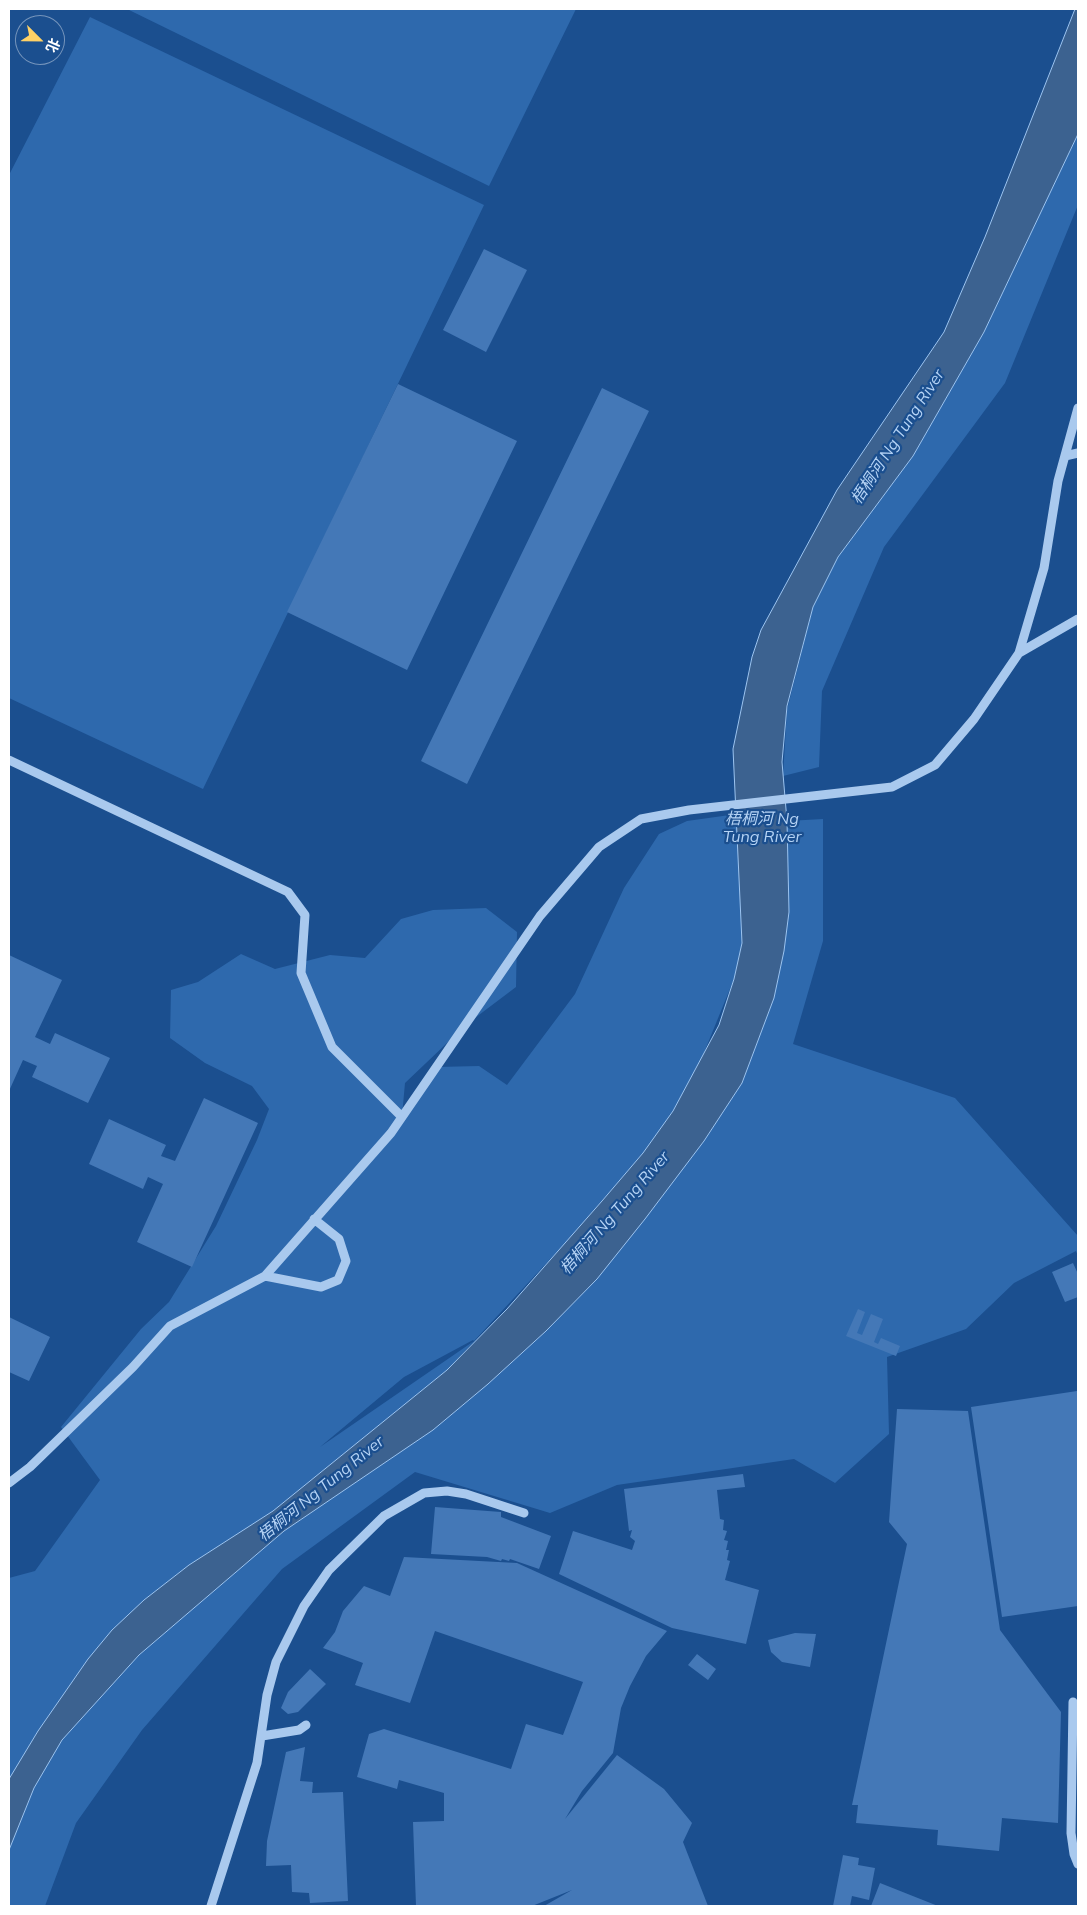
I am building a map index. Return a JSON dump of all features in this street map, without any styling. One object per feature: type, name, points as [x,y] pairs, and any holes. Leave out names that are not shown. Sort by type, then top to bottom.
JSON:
[{"type":"lane","points":[[9,1483],[30,1467],[133,1367],[170,1326],[265,1276],[391,1133],[540,916],[600,847],[641,819],[689,810],[892,787],[935,765],[974,719],[1018,653],[1044,568],[1058,481],[1078,408]]},
{"type":"lane","points":[[1064,456],[1078,453]]},
{"type":"lane","points":[[1018,653],[1078,619]]},
{"type":"lane","points":[[9,760],[288,892],[305,915],[301,973],[332,1047],[402,1117]]},
{"type":"lane","points":[[265,1276],[321,1287],[338,1280],[346,1261],[339,1239],[314,1219]]},
{"type":"lane","points":[[210,1906],[257,1764],[270,1679],[285,1643],[304,1606],[334,1564],[384,1516],[412,1498],[435,1490],[475,1496],[524,1513]]},
{"type":"lane","points":[[1073,1702],[1071,1833],[1074,1854],[1078,1864]]},
{"type":"lane","points":[[262,1736],[299,1730],[306,1725]]},
{"type":"shaded area","points":[[127,9],[576,9],[489,186]]},
{"type":"shaded area","points":[[90,17],[484,205],[203,789],[9,698],[9,175]]},
{"type":"shaded area","points":[[1078,134],[1078,205],[1005,383],[884,547],[822,691],[819,767],[783,776],[787,710],[813,607],[838,557],[913,456],[984,332]]},
{"type":"shaded area","points":[[737,814],[742,943],[734,979],[701,1060],[673,1111],[643,1153],[568,1240],[474,1341],[447,1370],[273,1511],[189,1565],[144,1600],[88,1659],[38,1731],[9,1780],[9,1578],[35,1571],[100,1480],[61,1427],[141,1329],[169,1302],[216,1226],[257,1140],[269,1109],[252,1086],[205,1063],[170,1038],[171,990],[198,982],[241,954],[275,969],[330,955],[365,958],[401,919],[433,910],[486,908],[517,932],[516,987],[467,1024],[405,1083],[402,1116],[437,1067],[479,1066],[507,1085],[575,994],[624,888],[659,834],[687,821]],"holes":[[[474,1341],[320,1447],[404,1377]]]},
{"type":"shaded area","points":[[823,819],[823,941],[793,1044],[955,1098],[1078,1236],[1078,1256],[1076,1251],[1014,1283],[966,1329],[887,1357],[889,1434],[835,1483],[794,1459],[617,1485],[550,1513],[415,1472],[282,1569],[142,1730],[76,1823],[45,1906],[9,1906],[9,1850],[34,1788],[62,1740],[99,1699],[139,1655],[284,1531],[433,1430],[488,1384],[546,1331],[597,1279],[704,1141],[742,1083],[774,998],[789,912],[787,821]]},
{"type":"water","name":"梧桐河 Ng Tung River","points":[[1075,9],[1078,9],[1078,134],[984,332],[913,456],[838,557],[813,607],[787,706],[782,762],[787,821],[789,912],[784,951],[774,998],[742,1083],[704,1141],[645,1219],[597,1279],[546,1331],[488,1384],[433,1430],[284,1531],[139,1655],[62,1740],[34,1788],[9,1850],[9,1779],[38,1731],[88,1659],[112,1630],[144,1600],[189,1565],[273,1511],[447,1370],[507,1309],[602,1201],[643,1153],[673,1111],[719,1025],[734,979],[742,943],[733,749],[752,657],[761,630],[837,490],[944,332],[985,237]]},
{"type":"building","points":[[484,249],[527,270],[486,352],[443,330]]},
{"type":"building","points":[[398,384],[517,441],[407,670],[287,612]]},
{"type":"building","points":[[602,388],[649,411],[467,784],[421,761]]},
{"type":"building","points":[[9,955],[62,980],[35,1037],[50,1044],[55,1033],[110,1058],[88,1103],[32,1077],[37,1066],[23,1060],[9,1091]]},
{"type":"building","points":[[204,1098],[258,1123],[192,1267],[137,1242],[163,1184],[148,1177],[143,1189],[89,1164],[109,1119],[166,1145],[161,1156],[175,1161]]},
{"type":"building","points":[[1073,1263],[1078,1274],[1078,1297],[1065,1302],[1052,1272]]},
{"type":"building","points":[[858,1309],[865,1312],[857,1333],[862,1335],[871,1314],[883,1319],[874,1342],[878,1344],[881,1338],[900,1346],[896,1356],[846,1336]]},
{"type":"building","points":[[9,1317],[50,1337],[29,1381],[9,1372]]},
{"type":"building","points":[[1077,1391],[1078,1606],[1002,1617],[971,1407]]},
{"type":"building","points":[[897,1409],[968,1411],[1000,1630],[1061,1712],[1058,1823],[1002,1818],[999,1851],[937,1845],[938,1830],[856,1823],[858,1805],[852,1805],[907,1544],[889,1522]]},
{"type":"building","points":[[743,1474],[745,1487],[717,1490],[720,1519],[724,1520],[723,1530],[727,1531],[724,1540],[728,1541],[726,1550],[729,1550],[727,1560],[730,1561],[725,1580],[759,1590],[746,1644],[672,1628],[559,1574],[573,1531],[632,1550],[635,1541],[630,1537],[632,1530],[629,1531],[624,1489]]},
{"type":"building","points":[[435,1507],[501,1512],[501,1517],[551,1536],[539,1569],[510,1559],[509,1561],[502,1559],[501,1561],[487,1557],[431,1554]]},
{"type":"building","points":[[404,1557],[517,1563],[667,1631],[646,1656],[630,1686],[621,1708],[613,1753],[582,1791],[565,1819],[617,1755],[664,1789],[692,1823],[683,1842],[708,1906],[544,1906],[572,1890],[532,1906],[416,1906],[413,1822],[444,1821],[444,1793],[399,1780],[397,1789],[357,1777],[369,1734],[384,1729],[511,1769],[526,1724],[563,1735],[583,1682],[435,1631],[410,1703],[355,1685],[363,1663],[323,1648],[335,1632],[343,1611],[364,1586],[390,1596]]},
{"type":"building","points":[[795,1633],[816,1634],[810,1667],[782,1662],[771,1652],[768,1640]]},
{"type":"building","points":[[697,1654],[716,1669],[708,1680],[688,1665]]},
{"type":"building","points":[[310,1669],[326,1684],[298,1712],[288,1714],[281,1708],[288,1692]]},
{"type":"building","points":[[305,1747],[300,1781],[313,1782],[312,1793],[343,1792],[348,1901],[310,1903],[309,1893],[292,1892],[291,1865],[266,1866],[267,1841],[286,1752]]},
{"type":"building","points":[[843,1855],[859,1858],[858,1865],[875,1868],[869,1900],[852,1896],[850,1906],[833,1906]]},
{"type":"building","points":[[880,1883],[938,1906],[871,1906]]}]
